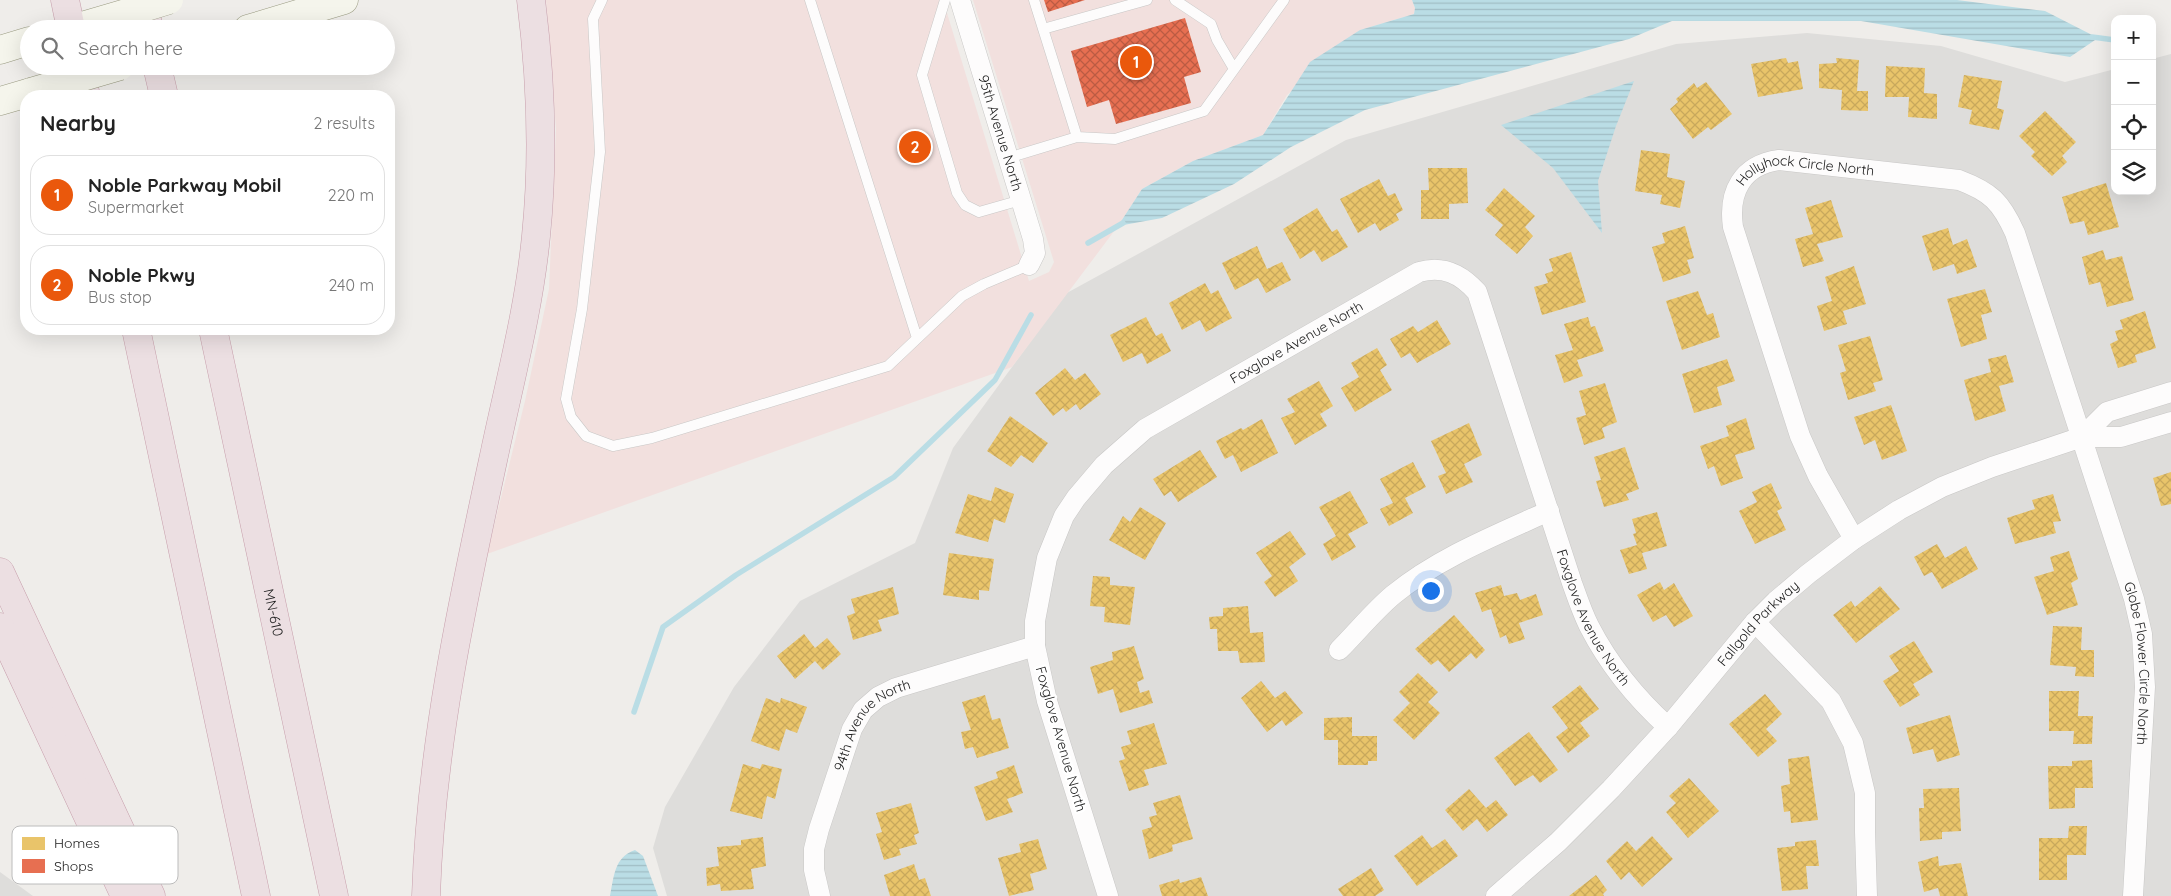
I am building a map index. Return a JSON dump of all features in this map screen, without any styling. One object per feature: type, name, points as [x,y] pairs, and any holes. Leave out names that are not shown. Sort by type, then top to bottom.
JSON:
[{"type":"highway","points":[[65,0],[70,20]]},
{"type":"highway","points":[[143,0],[148,20]]},
{"type":"highway","points":[[426,896],[437,747],[451,661],[521,329],[536,239],[540,180],[541,120],[531,0]]},
{"type":"highway","points":[[81,75],[85,90]]},
{"type":"highway","points":[[159,75],[163,90]]},
{"type":"highway","points":[[137,335],[256,896]]},
{"type":"highway","name":"MN-610","points":[[214,335],[334,896]]},
{"type":"highway","points":[[0,572],[118,826]]},
{"type":"highway","points":[[0,627],[92,826]]},
{"type":"highway","points":[[119,884],[125,896]]},
{"type":"highway","points":[[145,884],[151,896]]},
{"type":"main road","points":[[102,20],[169,0]]},
{"type":"main road","points":[[278,20],[344,0]]},
{"type":"main road","points":[[38,90],[89,75]]},
{"type":"main road","points":[[0,101],[20,95]]},
{"type":"street","name":"95th Avenue North","points":[[960,0],[1033,239],[1035,253],[1029,265]]},
{"type":"street","name":"Hollyhock Circle North","points":[[1854,539],[1818,476],[1800,436],[1732,227],[1730,212],[1737,187],[1750,172],[1768,162],[1779,160],[1959,180],[1980,188],[1998,203],[2005,211],[2015,232],[2082,437]]},
{"type":"street","name":"Foxglove Avenue North","points":[[1108,896],[1047,701],[1035,646],[1035,621],[1039,594],[1047,558],[1055,537],[1076,498],[1115,454],[1146,429],[1419,272],[1430,268],[1454,273],[1477,292],[1572,583],[1588,625],[1617,670],[1654,715],[1668,727]]},
{"type":"street","name":"Fallgold Parkway","points":[[2082,437],[2107,412],[2171,392]]},
{"type":"street","name":"Fallgold Parkway","points":[[1496,896],[1565,835],[1611,789],[1668,727],[1755,622],[1808,574],[1854,539],[1899,510],[1942,487],[1992,467],[2082,437],[2121,437],[2171,422]]},
{"type":"street","name":"Globe Flower Circle North","points":[[2082,437],[2134,599],[2142,634],[2145,687],[2133,896]]},
{"type":"street","points":[[1339,650],[1392,596],[1411,582],[1472,547],[1548,511]]},
{"type":"street","points":[[1755,622],[1831,701],[1854,743],[1865,793],[1864,832],[1868,896]]},
{"type":"street","name":"94th Avenue North","points":[[820,896],[814,870],[814,849],[852,729],[863,710],[878,697],[896,688],[1035,646]]},
{"type":"lane","points":[[602,0],[593,19],[600,152],[582,309],[566,399],[571,417],[586,436],[613,446],[652,438],[888,366],[962,296],[984,284],[1029,265]]},
{"type":"lane","points":[[810,0],[917,338]]},
{"type":"lane","points":[[944,0],[922,75],[957,193],[965,205],[978,212],[1021,200]]},
{"type":"lane","points":[[1034,0],[1077,137]]},
{"type":"lane","points":[[1043,29],[1148,0]]},
{"type":"lane","points":[[1175,0],[1211,24],[1217,40],[1234,69]]},
{"type":"lane","points":[[1008,158],[1077,137],[1115,139],[1204,111],[1284,0]]},
{"type":"shaded area","points":[[546,0],[943,0],[1029,281],[1049,272],[1054,262],[973,0],[1412,0],[1415,8],[1414,14],[1360,30],[1287,95],[1263,135],[1193,161],[1142,189],[1118,226],[1012,367],[487,554],[525,401],[549,289],[556,129]]},
{"type":"shaded area","points":[[1807,33],[1941,46],[2065,82],[2111,70],[2111,195],[2156,195],[2156,58],[2171,54],[2171,896],[667,896],[653,848],[665,807],[734,687],[800,601],[915,543],[953,448],[1065,294],[1346,140],[1676,44]]},
{"type":"shaded area","points":[[0,872],[12,881],[12,884],[16,884],[33,896],[0,896]]},
{"type":"water","points":[[1412,0],[1957,0],[2045,11],[2098,38],[2070,57],[1861,21],[1672,21],[1629,39],[1365,110],[1291,147],[1234,184],[1162,218],[1118,226],[1142,189],[1193,161],[1263,135],[1310,62],[1360,30],[1414,14],[1415,8]]},
{"type":"water","points":[[1634,81],[1616,126],[1598,181],[1602,233],[1553,168],[1501,125]]},
{"type":"water","points":[[635,850],[643,856],[658,896],[610,896],[614,875],[619,863],[623,857]]},
{"type":"building: Homes","points":[[1786,58],[1788,63],[1798,61],[1803,89],[1758,97],[1751,64]]},
{"type":"building: Homes","points":[[1836,58],[1859,60],[1857,91],[1868,91],[1868,111],[1841,110],[1842,90],[1819,88],[1819,64],[1837,63]]},
{"type":"building: Homes","points":[[1886,66],[1925,68],[1924,93],[1937,94],[1937,119],[1908,117],[1909,97],[1885,97]]},
{"type":"building: Homes","points":[[1964,75],[2002,81],[1997,108],[2004,110],[1999,130],[1969,124],[1972,110],[1958,107]]},
{"type":"building: Homes","points":[[1706,82],[1732,114],[1711,130],[1708,127],[1693,139],[1670,109],[1678,102],[1676,99],[1694,83],[1697,88]]},
{"type":"building: Homes","points":[[2045,111],[2076,142],[2062,156],[2067,162],[2052,176],[2031,156],[2035,152],[2019,136]]},
{"type":"building: Homes","points":[[1641,150],[1670,154],[1667,177],[1685,181],[1680,208],[1660,204],[1662,195],[1635,191]]},
{"type":"building: Homes","points":[[1428,168],[1467,168],[1468,203],[1449,204],[1449,219],[1421,219],[1421,190],[1429,190]]},
{"type":"building: Homes","points":[[1379,179],[1388,196],[1395,193],[1403,210],[1396,214],[1399,220],[1380,231],[1375,223],[1358,233],[1340,199]]},
{"type":"building: Homes","points":[[2106,183],[2119,227],[2088,235],[2084,221],[2070,224],[2062,197]]},
{"type":"building: Homes","points":[[1504,188],[1535,216],[1525,227],[1533,236],[1517,254],[1495,235],[1503,225],[1485,210]]},
{"type":"building: Homes","points":[[1831,200],[1843,237],[1817,244],[1824,261],[1803,267],[1795,239],[1813,234],[1805,208]]},
{"type":"building: Homes","points":[[1317,208],[1332,232],[1337,229],[1348,247],[1322,262],[1314,250],[1300,259],[1283,229]]},
{"type":"building: Homes","points":[[1685,226],[1694,258],[1687,260],[1691,273],[1663,282],[1652,247],[1665,243],[1662,233]]},
{"type":"building: Homes","points":[[1948,228],[1953,245],[1967,239],[1977,267],[1957,274],[1954,264],[1933,271],[1922,236]]},
{"type":"building: Homes","points":[[1257,246],[1267,269],[1282,262],[1291,280],[1266,293],[1258,278],[1235,290],[1222,263]]},
{"type":"building: Homes","points":[[2103,250],[2106,260],[2122,256],[2134,300],[2107,307],[2100,282],[2089,285],[2082,257]]},
{"type":"building: Homes","points":[[1571,252],[1586,302],[1542,315],[1534,287],[1548,283],[1545,274],[1553,271],[1549,259]]},
{"type":"building: Homes","points":[[1854,266],[1866,304],[1843,311],[1847,324],[1824,331],[1817,306],[1832,301],[1825,277]]},
{"type":"building: Homes","points":[[1205,283],[1211,294],[1218,290],[1232,318],[1206,332],[1200,320],[1182,330],[1169,303]]},
{"type":"building: Homes","points":[[1985,289],[1992,312],[1981,315],[1987,339],[1961,347],[1947,299]]},
{"type":"building: Homes","points":[[1698,291],[1707,315],[1713,313],[1720,337],[1682,350],[1666,301]]},
{"type":"building: Homes","points":[[2145,311],[2156,348],[2135,355],[2137,362],[2118,368],[2110,344],[2118,340],[2115,331],[2123,329],[2120,320]]},
{"type":"building: Homes","points":[[1146,317],[1156,336],[1162,333],[1171,351],[1147,364],[1142,353],[1123,362],[1110,335]]},
{"type":"building: Homes","points":[[1588,317],[1591,327],[1595,326],[1604,351],[1577,360],[1583,376],[1564,383],[1555,355],[1573,350],[1564,324]]},
{"type":"building: Homes","points":[[1437,320],[1451,344],[1417,363],[1410,353],[1401,358],[1390,339],[1413,326],[1418,332]]},
{"type":"building: Homes","points":[[1870,336],[1883,380],[1873,383],[1876,391],[1848,400],[1840,373],[1846,371],[1838,345]]},
{"type":"building: Homes","points":[[1377,348],[1387,365],[1380,370],[1392,390],[1355,412],[1341,388],[1359,377],[1351,363]]},
{"type":"building: Homes","points":[[2006,355],[2014,382],[1999,386],[2006,411],[1975,421],[1964,380],[1991,372],[1988,359]]},
{"type":"building: Homes","points":[[1727,359],[1735,381],[1717,387],[1722,405],[1694,413],[1682,374]]},
{"type":"building: Homes","points":[[1065,368],[1075,380],[1085,373],[1101,394],[1080,410],[1076,404],[1066,412],[1063,408],[1053,416],[1035,393]]},
{"type":"building: Homes","points":[[1319,381],[1333,406],[1320,414],[1327,426],[1295,445],[1281,418],[1295,412],[1287,399]]},
{"type":"building: Homes","points":[[1605,383],[1617,422],[1602,428],[1605,438],[1584,445],[1576,418],[1586,415],[1579,391]]},
{"type":"building: Homes","points":[[1891,405],[1907,451],[1882,460],[1875,440],[1864,445],[1854,417]]},
{"type":"building: Homes","points":[[1010,416],[1048,443],[1033,463],[1021,455],[1011,467],[987,451]]},
{"type":"building: Homes","points":[[1746,418],[1755,449],[1735,455],[1743,478],[1721,486],[1714,466],[1708,469],[1700,446],[1729,436],[1726,426]]},
{"type":"building: Homes","points":[[1262,419],[1278,453],[1241,472],[1233,455],[1225,459],[1216,441],[1241,428],[1243,430]]},
{"type":"building: Homes","points":[[1469,423],[1482,455],[1464,464],[1473,482],[1446,494],[1438,476],[1446,473],[1431,441]]},
{"type":"building: Homes","points":[[1625,447],[1639,489],[1626,494],[1629,500],[1604,507],[1596,481],[1601,480],[1594,457]]},
{"type":"building: Homes","points":[[1200,450],[1217,477],[1178,502],[1171,491],[1164,496],[1153,479]]},
{"type":"building: Homes","points":[[1413,462],[1426,487],[1405,498],[1413,513],[1389,526],[1380,509],[1393,503],[1380,479]]},
{"type":"building: Homes","points":[[2171,472],[2171,504],[2161,506],[2153,478]]},
{"type":"building: Homes","points":[[1771,483],[1782,508],[1777,511],[1786,530],[1755,544],[1739,511],[1757,502],[1752,492]]},
{"type":"building: Homes","points":[[995,487],[1014,494],[1005,523],[994,519],[988,542],[955,533],[968,494],[991,501]]},
{"type":"building: Homes","points":[[1350,491],[1368,523],[1348,534],[1356,547],[1332,561],[1323,544],[1336,536],[1319,507]]},
{"type":"building: Homes","points":[[2053,494],[2061,521],[2053,522],[2056,533],[2015,544],[2007,518],[2035,509],[2032,500]]},
{"type":"building: Homes","points":[[1140,507],[1166,523],[1145,560],[1109,540],[1123,516],[1130,522]]},
{"type":"building: Homes","points":[[1657,512],[1667,546],[1642,553],[1647,569],[1629,574],[1620,550],[1637,545],[1633,534],[1636,533],[1632,519]]},
{"type":"building: Homes","points":[[1290,531],[1306,554],[1289,567],[1298,581],[1275,597],[1264,582],[1272,576],[1256,553]]},
{"type":"building: Homes","points":[[1937,544],[1945,558],[1966,546],[1978,569],[1942,589],[1932,572],[1924,576],[1914,557]]},
{"type":"building: Homes","points":[[2069,551],[2078,579],[2071,583],[2078,605],[2047,615],[2034,577],[2054,571],[2050,557]]},
{"type":"building: Homes","points":[[949,553],[994,559],[989,591],[979,590],[979,600],[943,595]]},
{"type":"building: Homes","points":[[1093,576],[1110,577],[1110,585],[1135,587],[1130,625],[1104,622],[1105,607],[1090,606]]},
{"type":"building: Homes","points":[[1660,582],[1664,590],[1674,583],[1693,616],[1674,627],[1666,615],[1653,622],[1637,595]]},
{"type":"building: Homes","points":[[1501,585],[1504,596],[1517,593],[1520,600],[1536,594],[1543,615],[1519,623],[1525,639],[1509,644],[1506,635],[1500,638],[1491,609],[1482,612],[1475,593]]},
{"type":"building: Homes","points":[[1880,586],[1900,609],[1856,643],[1833,615],[1851,601],[1855,607]]},
{"type":"building: Homes","points":[[893,587],[899,614],[878,620],[882,631],[853,640],[847,616],[855,613],[851,599]]},
{"type":"building: Homes","points":[[1248,606],[1250,633],[1263,632],[1265,662],[1240,663],[1238,651],[1218,651],[1217,629],[1210,629],[1209,617],[1223,616],[1223,608]]},
{"type":"building: Homes","points":[[1454,615],[1485,650],[1476,659],[1471,653],[1449,672],[1438,660],[1431,665],[1415,649]]},
{"type":"building: Homes","points":[[2053,626],[2082,627],[2081,650],[2094,650],[2094,677],[2075,676],[2076,667],[2050,665]]},
{"type":"building: Homes","points":[[804,634],[815,648],[827,638],[841,654],[823,670],[815,661],[795,679],[777,656]]},
{"type":"building: Homes","points":[[1914,641],[1933,672],[1913,684],[1920,695],[1900,707],[1883,681],[1899,671],[1889,656]]},
{"type":"building: Homes","points":[[1134,646],[1144,679],[1137,682],[1140,693],[1149,690],[1153,703],[1120,713],[1113,689],[1098,694],[1090,667],[1113,660],[1112,652]]},
{"type":"building: Homes","points":[[1418,673],[1438,692],[1428,702],[1440,713],[1414,740],[1393,720],[1410,703],[1399,692]]},
{"type":"building: Homes","points":[[1261,681],[1275,698],[1285,691],[1303,713],[1286,726],[1282,720],[1267,732],[1241,698]]},
{"type":"building: Homes","points":[[1580,685],[1599,709],[1580,723],[1590,736],[1568,753],[1556,737],[1568,728],[1552,707]]},
{"type":"building: Homes","points":[[2049,691],[2079,691],[2078,716],[2093,716],[2092,744],[2073,744],[2074,731],[2049,731]]},
{"type":"building: Homes","points":[[1765,694],[1782,714],[1766,729],[1777,741],[1758,757],[1729,724]]},
{"type":"building: Homes","points":[[985,695],[992,720],[1000,718],[1009,748],[977,758],[973,747],[965,749],[961,732],[971,730],[962,702]]},
{"type":"building: Homes","points":[[766,698],[780,703],[781,698],[807,707],[797,733],[786,729],[779,751],[751,741]]},
{"type":"building: Homes","points":[[1950,715],[1960,755],[1937,762],[1933,749],[1913,754],[1906,728]]},
{"type":"building: Homes","points":[[1352,717],[1352,736],[1377,736],[1377,761],[1368,761],[1368,765],[1338,765],[1338,740],[1324,740],[1324,718]]},
{"type":"building: Homes","points":[[1154,723],[1167,764],[1144,770],[1149,785],[1129,791],[1119,761],[1125,759],[1121,747],[1131,744],[1127,731]]},
{"type":"building: Homes","points":[[1529,732],[1558,770],[1540,783],[1533,775],[1515,786],[1494,758]]},
{"type":"building: Homes","points":[[1809,756],[1818,820],[1791,823],[1790,811],[1784,812],[1781,786],[1790,784],[1788,759]]},
{"type":"building: Homes","points":[[2092,760],[2093,788],[2075,788],[2075,808],[2049,809],[2048,766],[2072,766],[2072,761]]},
{"type":"building: Homes","points":[[743,764],[760,769],[762,764],[782,769],[775,799],[767,796],[762,819],[730,811]]},
{"type":"building: Homes","points":[[1014,765],[1023,793],[1007,799],[1013,812],[986,821],[974,787],[998,778],[996,772]]},
{"type":"building: Homes","points":[[1689,778],[1719,811],[1688,838],[1666,812],[1676,803],[1669,796]]},
{"type":"building: Homes","points":[[1959,788],[1961,831],[1942,832],[1942,839],[1920,841],[1919,808],[1924,808],[1923,789]]},
{"type":"building: Homes","points":[[1469,789],[1486,808],[1496,800],[1508,815],[1487,832],[1477,819],[1463,831],[1445,810]]},
{"type":"building: Homes","points":[[1180,795],[1193,839],[1172,845],[1173,851],[1149,859],[1142,830],[1152,827],[1149,817],[1157,815],[1153,803]]},
{"type":"building: Homes","points":[[911,803],[919,833],[914,835],[917,844],[899,849],[901,855],[884,860],[876,834],[882,832],[876,813]]},
{"type":"building: Homes","points":[[2069,826],[2087,826],[2086,855],[2067,855],[2067,880],[2039,880],[2039,838],[2068,838]]},
{"type":"building: Homes","points":[[1422,835],[1432,848],[1445,839],[1458,856],[1417,886],[1394,856]]},
{"type":"building: Homes","points":[[1652,836],[1673,859],[1642,887],[1629,872],[1621,880],[1606,861],[1627,841],[1636,851]]},
{"type":"building: Homes","points":[[763,837],[766,866],[751,869],[754,889],[721,891],[720,884],[707,886],[706,868],[719,866],[717,847],[741,845],[741,840]]},
{"type":"building: Homes","points":[[1038,839],[1047,869],[1030,874],[1034,890],[1009,896],[998,858],[1021,852],[1019,844]]},
{"type":"building: Homes","points":[[1816,840],[1819,866],[1806,866],[1808,889],[1782,891],[1777,848],[1795,846],[1795,842]]},
{"type":"building: Homes","points":[[1938,856],[1939,866],[1961,863],[1968,896],[1940,896],[1938,888],[1924,892],[1918,862]]},
{"type":"building: Homes","points":[[914,864],[919,880],[925,878],[931,896],[890,896],[884,875]]},
{"type":"building: Homes","points":[[1371,868],[1384,890],[1375,896],[1343,896],[1338,889]]},
{"type":"building: Homes","points":[[1596,875],[1607,890],[1603,894],[1604,896],[1569,896]]},
{"type":"building: Homes","points":[[1201,877],[1208,896],[1162,896],[1159,885],[1179,879],[1180,883]]},
{"type":"building: Shops","points":[[1044,0],[1085,0],[1048,12]]},
{"type":"building: Shops","points":[[1185,18],[1201,72],[1184,77],[1191,103],[1116,124],[1109,100],[1087,107],[1071,51]]},
{"type":"waterway","points":[[2092,37],[2111,39]]},
{"type":"waterway","points":[[1088,243],[1123,223]]},
{"type":"waterway","points":[[634,712],[663,627],[736,575],[894,477],[995,380],[1031,315]]},
{"type":"place","name":"Noble Parkway Mobil","points":[[1136,62]]},
{"type":"place","name":"Noble Pkwy","points":[[915,147]]}]
